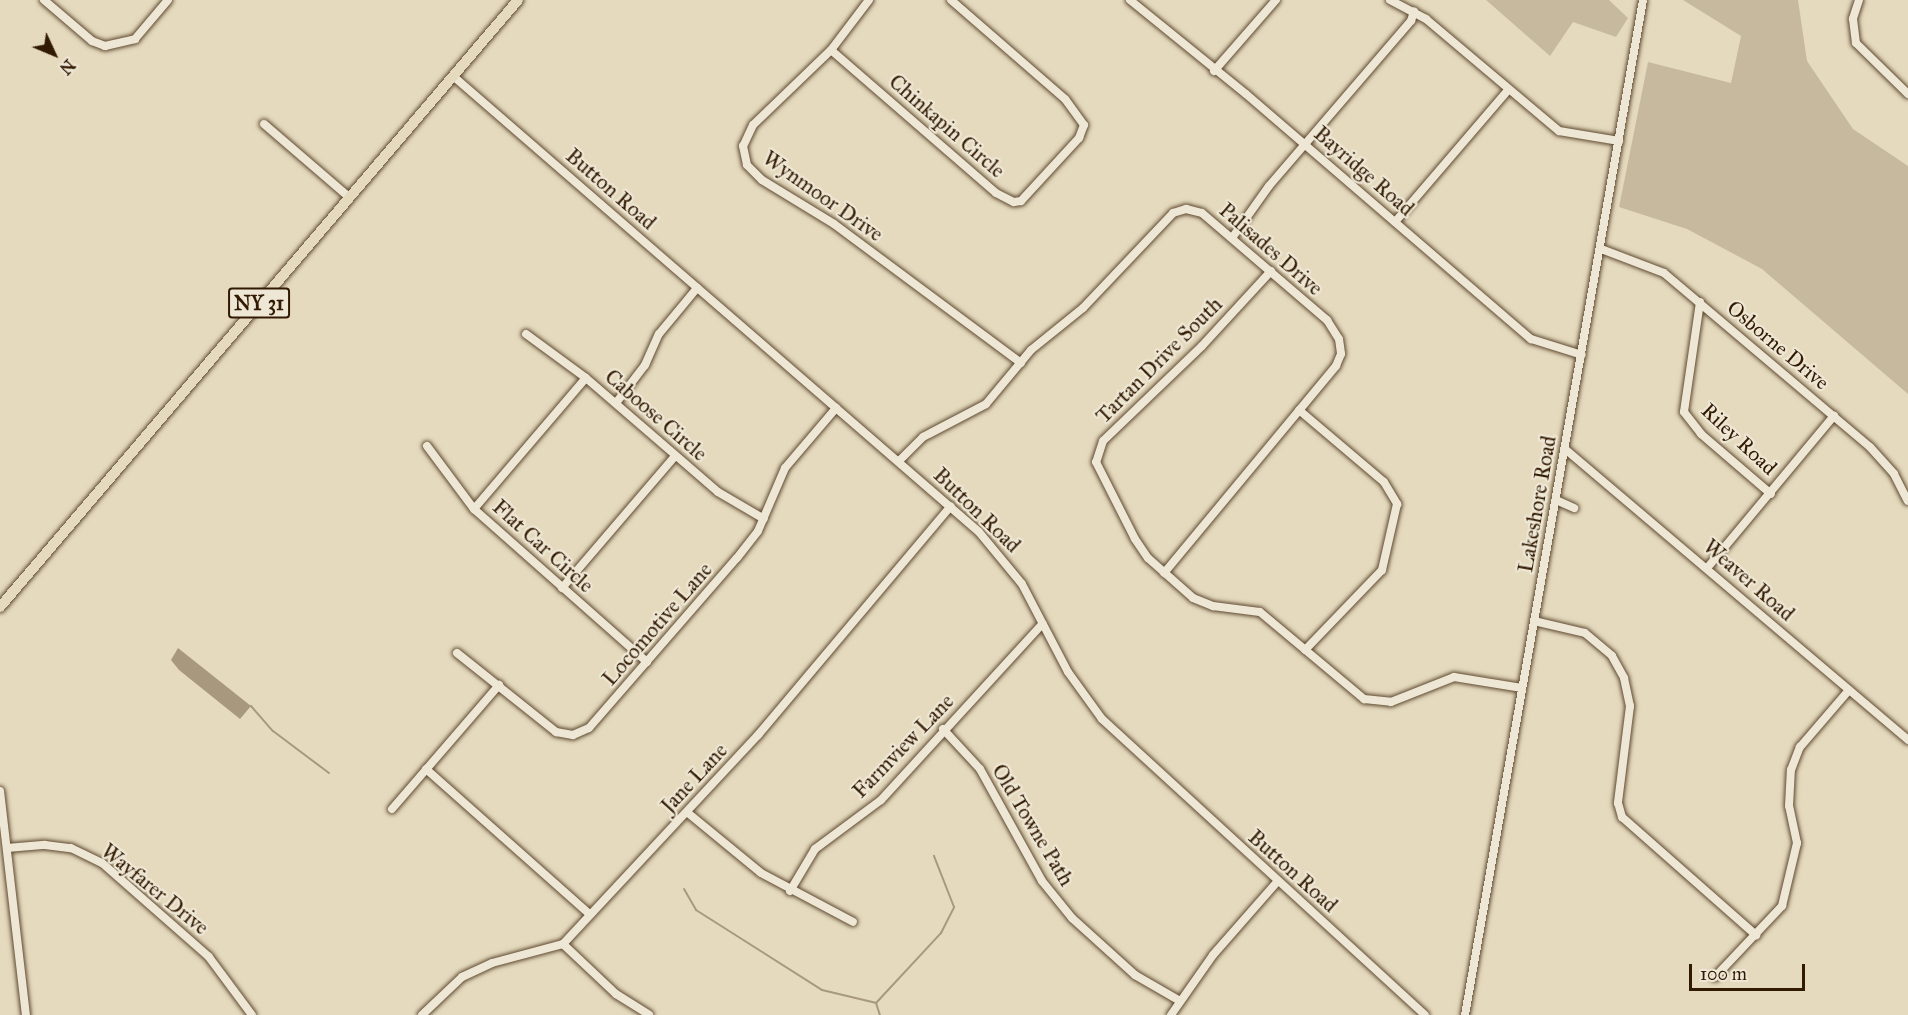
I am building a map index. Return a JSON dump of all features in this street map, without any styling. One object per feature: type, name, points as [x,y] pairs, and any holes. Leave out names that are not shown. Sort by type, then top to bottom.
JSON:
[{"type":"main road","name":"NY 31","points":[[0,607],[518,0]]},
{"type":"street","points":[[44,0],[92,41],[105,46],[135,39],[168,0]]},
{"type":"street","name":"Wynmoor Drive","points":[[869,0],[831,50],[753,125],[743,146],[747,165],[762,180],[834,224],[1021,363]]},
{"type":"street","name":"Chinkapin Circle","points":[[831,50],[996,193],[1014,202],[1021,201],[1079,138],[1084,125],[1065,99],[951,0]]},
{"type":"street","name":"Bayridge Road","points":[[1130,0],[1306,145],[1531,339],[1582,355]]},
{"type":"street","points":[[1214,71],[1276,0]]},
{"type":"street","points":[[1390,0],[1414,11],[1559,131],[1619,141]]},
{"type":"street","name":"Lakeshore Road","points":[[1465,1015],[1643,0]]},
{"type":"street","points":[[1859,0],[1853,20],[1856,43],[1908,94]]},
{"type":"street","points":[[1232,238],[1269,186],[1411,21],[1414,11]]},
{"type":"street","name":"Button Road","points":[[453,76],[951,506],[1009,564],[1084,699],[1102,719],[1277,882],[1425,1015]]},
{"type":"street","points":[[1395,222],[1508,90]]},
{"type":"street","points":[[264,124],[349,197]]},
{"type":"street","name":"Palisades Drive","points":[[898,461],[923,437],[986,404],[1051,330],[1083,308],[1173,213],[1186,209],[1202,213],[1327,320],[1339,339],[1341,354],[1336,366],[1164,573]]},
{"type":"street","name":"Osborne Drive","points":[[1600,249],[1650,265],[1700,302],[1834,416],[1889,467],[1908,501]]},
{"type":"street","name":"Tartan Drive South","points":[[1164,573],[1136,539],[1099,470],[1096,456],[1113,429],[1202,346],[1271,271]]},
{"type":"street","points":[[616,404],[645,365],[659,334],[697,288]]},
{"type":"street","name":"Riley Road","points":[[1700,302],[1684,412],[1701,434],[1771,494]]},
{"type":"street","name":"Caboose Circle","points":[[526,334],[586,378],[718,492],[764,519]]},
{"type":"street","points":[[474,509],[586,378]]},
{"type":"street","name":"Locomotive Lane","points":[[457,653],[556,732],[573,735],[589,728],[737,558],[764,519],[785,468],[836,408]]},
{"type":"street","points":[[1299,410],[1384,482],[1397,504],[1382,570],[1305,650]]},
{"type":"street","points":[[1708,567],[1834,416]]},
{"type":"street","name":"Flat Car Circle","points":[[427,446],[474,509],[647,662]]},
{"type":"street","name":"Weaver Road","points":[[1565,449],[1708,567],[1908,740]]},
{"type":"street","points":[[562,588],[675,456]]},
{"type":"street","points":[[1556,500],[1574,508]]},
{"type":"street","name":"Jane Lane","points":[[563,944],[588,913],[688,813],[951,506]]},
{"type":"street","points":[[1164,573],[1203,603],[1260,612],[1357,695],[1378,702],[1399,699],[1454,677],[1522,688]]},
{"type":"street","points":[[1534,621],[1586,633],[1612,656],[1623,678],[1630,706],[1619,794],[1622,817],[1756,935]]},
{"type":"street","name":"Farmview Lane","points":[[790,891],[815,849],[881,801],[943,729],[1042,624]]},
{"type":"street","points":[[392,809],[499,685]]},
{"type":"street","points":[[1715,977],[1782,906],[1795,861],[1797,843],[1788,785],[1791,770],[1800,747],[1850,690]]},
{"type":"street","name":"Old Towne Path","points":[[943,729],[980,769],[1042,881],[1071,918],[1135,975],[1180,1001]]},
{"type":"street","points":[[426,769],[588,913]]},
{"type":"street","points":[[0,791],[26,1015]]},
{"type":"street","points":[[688,813],[744,861],[790,891],[853,922]]},
{"type":"street","name":"Wayfarer Drive","points":[[7,848],[45,845],[71,848],[102,863],[209,957],[252,1015]]},
{"type":"street","points":[[1171,1015],[1277,882]]},
{"type":"street","points":[[422,1015],[462,977],[492,963],[563,944],[616,994],[649,1015]]},
{"type":"shaded area","points":[[1486,0],[1609,0],[1628,18],[1616,37],[1573,22],[1550,56]]},
{"type":"shaded area","points":[[1683,0],[1798,0],[1807,61],[1853,129],[1908,166],[1908,394],[1762,269],[1687,229],[1619,207],[1648,62],[1731,83],[1741,36]]},
{"type":"shaded area","points":[[178,648],[251,706],[240,719],[179,670],[171,660]]},
{"type":"waterway","points":[[251,706],[273,731],[329,773]]},
{"type":"waterway","points":[[684,889],[696,910],[822,990],[876,1003],[941,933],[954,907],[934,856]]},
{"type":"waterway","points":[[876,1003],[880,1015]]}]
